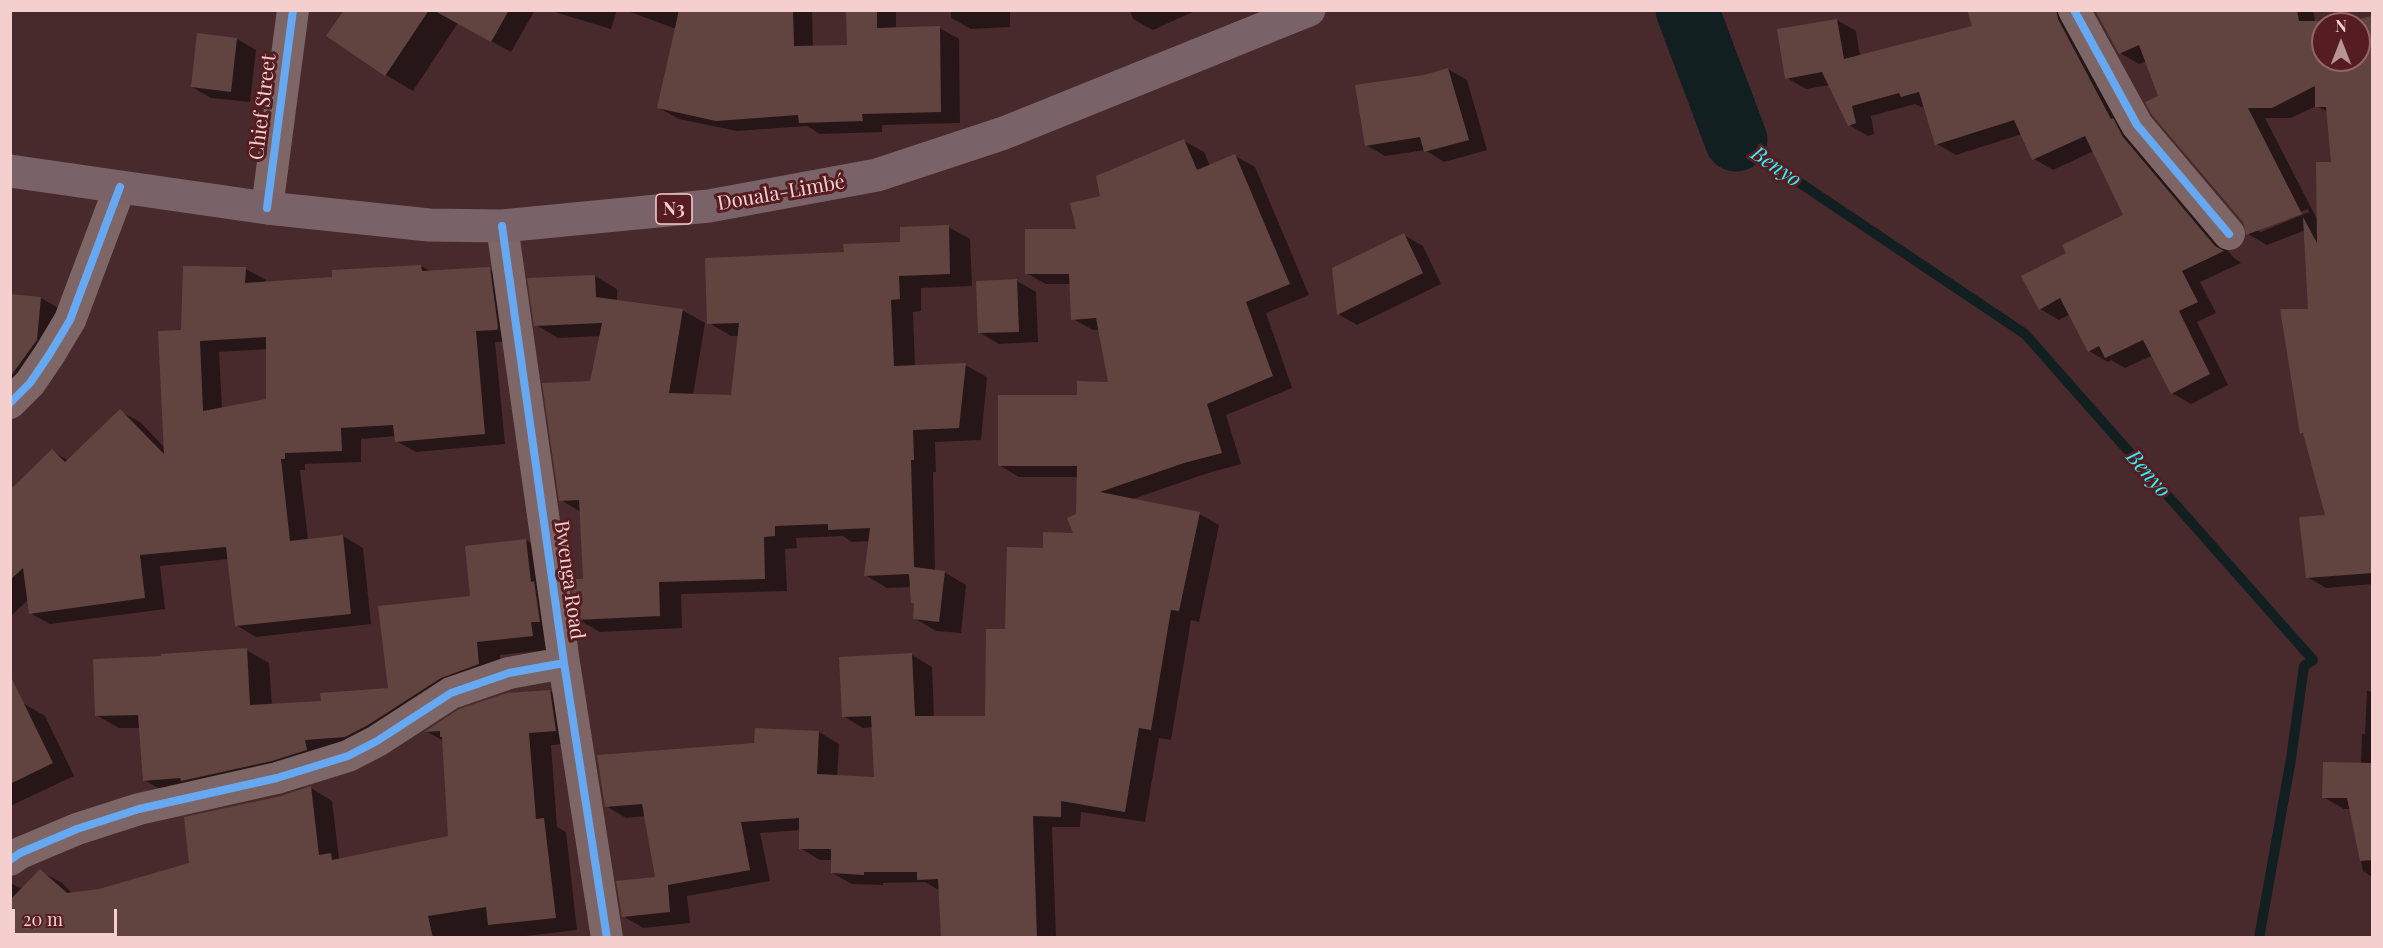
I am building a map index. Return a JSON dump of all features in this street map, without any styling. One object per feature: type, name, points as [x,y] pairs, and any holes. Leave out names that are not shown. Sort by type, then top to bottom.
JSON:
[{"type":"highway","name":"Douala-Limbé","points":[[10,171],[267,208],[429,225],[502,226],[709,206],[876,175],[1004,133],[1309,10]]},
{"type":"street","name":"Chief Street","points":[[267,208],[293,10]]},
{"type":"street","points":[[2074,10],[2137,125],[2229,234]]},
{"type":"street","points":[[10,403],[30,383],[50,355],[70,320],[120,187]]},
{"type":"street","name":"Bwenga Road","points":[[502,226],[564,663],[607,938]]},
{"type":"street","points":[[10,860],[20,853],[77,829],[139,808],[277,778],[339,759],[377,741],[450,693],[509,673],[564,663]]},
{"type":"building","points":[[344,10],[429,10],[385,76],[326,36]]},
{"type":"building","points":[[433,10],[509,10],[491,42]]},
{"type":"building","points":[[679,10],[793,10],[794,46],[847,45],[846,10],[877,10],[877,28],[940,26],[941,112],[862,114],[863,121],[799,123],[798,115],[716,121],[657,108]]},
{"type":"building","points":[[1967,10],[2056,10],[2058,19],[2111,119],[2113,118],[2123,137],[2215,246],[2224,251],[2182,271],[2198,302],[2179,311],[2210,374],[2171,394],[2143,340],[2105,358],[2099,346],[2088,352],[2060,298],[2039,310],[2021,276],[2066,253],[2062,245],[2123,215],[2085,136],[2032,160],[2014,120],[1935,145],[1919,92],[1901,97],[1899,93],[1852,106],[1856,123],[1848,126],[1822,72],[1785,79],[1777,29],[1837,19],[1844,59],[1972,26]]},
{"type":"building","points":[[2095,10],[2297,10],[2299,21],[2311,21],[2311,72],[2371,72],[2371,16],[2373,15],[2373,573],[2306,578],[2299,517],[2325,515],[2303,433],[2300,434],[2280,309],[2308,309],[2303,217],[2317,243],[2316,162],[2331,162],[2326,107],[2315,107],[2315,86],[2272,108],[2248,108],[2302,214],[2246,235],[2243,222],[2152,115],[2145,102],[2158,96],[2139,45],[2119,54]]},
{"type":"building","points":[[197,33],[237,38],[231,92],[191,87]]},
{"type":"building","points":[[1448,68],[1469,140],[1424,152],[1420,137],[1365,146],[1355,85],[1424,75]]},
{"type":"building","points":[[1184,139],[1197,170],[1235,154],[1290,284],[1246,302],[1273,376],[1207,404],[1222,453],[1184,463],[1100,492],[1200,512],[1179,611],[1171,610],[1151,730],[1139,728],[1125,812],[1061,801],[1061,817],[1033,816],[1037,938],[941,938],[938,879],[917,880],[917,872],[864,872],[864,875],[831,873],[831,849],[799,849],[799,818],[741,822],[750,870],[668,885],[670,912],[622,917],[616,881],[655,877],[642,804],[605,807],[597,755],[754,743],[755,728],[819,731],[817,774],[874,777],[871,716],[842,717],[839,657],[912,653],[915,716],[985,716],[986,629],[1005,629],[1007,547],[1043,548],[1043,532],[1073,533],[1067,518],[1076,514],[1077,466],[998,466],[998,395],[1077,395],[1077,381],[1108,382],[1096,318],[1071,320],[1069,274],[1025,274],[1025,229],[1076,229],[1070,203],[1100,196],[1096,176]]},
{"type":"building","points":[[949,225],[950,274],[899,276],[900,299],[891,300],[894,366],[966,363],[959,428],[913,430],[914,460],[911,460],[914,567],[945,571],[939,622],[913,619],[914,603],[911,603],[909,574],[864,576],[870,528],[828,530],[828,524],[775,526],[775,536],[764,537],[765,579],[659,582],[660,616],[576,620],[570,579],[583,579],[579,500],[559,501],[542,383],[590,381],[602,323],[534,326],[527,278],[595,275],[596,297],[683,309],[669,393],[731,395],[739,323],[707,324],[705,258],[844,252],[843,244],[900,242],[900,227]]},
{"type":"building","points":[[1404,233],[1423,273],[1337,315],[1332,268]]},
{"type":"building","points":[[421,265],[422,271],[490,267],[498,327],[497,330],[476,331],[485,434],[395,442],[393,425],[341,428],[342,451],[285,453],[285,459],[281,459],[290,541],[343,535],[351,614],[235,626],[226,547],[140,555],[145,598],[29,614],[23,568],[10,580],[10,490],[52,449],[65,462],[120,409],[164,454],[158,331],[181,330],[183,266],[246,267],[245,283],[332,277],[332,270]],"holes":[[[266,337],[266,399],[203,411],[200,341]]]},
{"type":"building","points":[[1017,279],[1019,332],[978,333],[976,281]]},
{"type":"building","points":[[10,294],[41,297],[37,340],[10,377]]},
{"type":"building","points":[[526,539],[531,582],[534,581],[540,622],[531,622],[533,636],[477,642],[479,664],[441,678],[368,725],[345,737],[305,740],[307,750],[272,761],[181,781],[180,778],[143,781],[138,715],[95,716],[93,659],[161,656],[161,654],[247,648],[250,705],[321,701],[320,693],[388,688],[378,606],[470,596],[465,546]]},
{"type":"building","points":[[10,675],[53,763],[10,784]]},
{"type":"building","points":[[550,690],[556,731],[529,733],[536,819],[544,818],[556,918],[488,925],[486,907],[428,916],[433,938],[10,938],[10,900],[40,869],[67,893],[99,889],[189,863],[184,817],[281,796],[311,786],[319,855],[331,853],[332,860],[448,836],[442,737],[440,737],[440,731],[424,732],[459,709],[507,693]]},
{"type":"building","points":[[2323,762],[2373,763],[2373,860],[2360,861],[2347,798],[2322,798]]},
{"type":"waterway","points":[[1687,10],[1736,140]]},
{"type":"waterway","name":"Benyo","points":[[1736,140],[2025,334],[2313,660],[2304,666],[2291,759],[2259,938]]},
{"type":"cycle path","points":[[267,208],[293,10]]},
{"type":"cycle path","points":[[2074,10],[2137,125],[2229,234]]},
{"type":"cycle path","points":[[10,403],[30,383],[70,320],[120,187]]},
{"type":"cycle path","points":[[502,226],[564,663],[607,938]]},
{"type":"cycle path","points":[[10,860],[20,853],[77,829],[139,809],[277,778],[348,756],[377,741],[451,693],[509,673],[564,663]]}]
